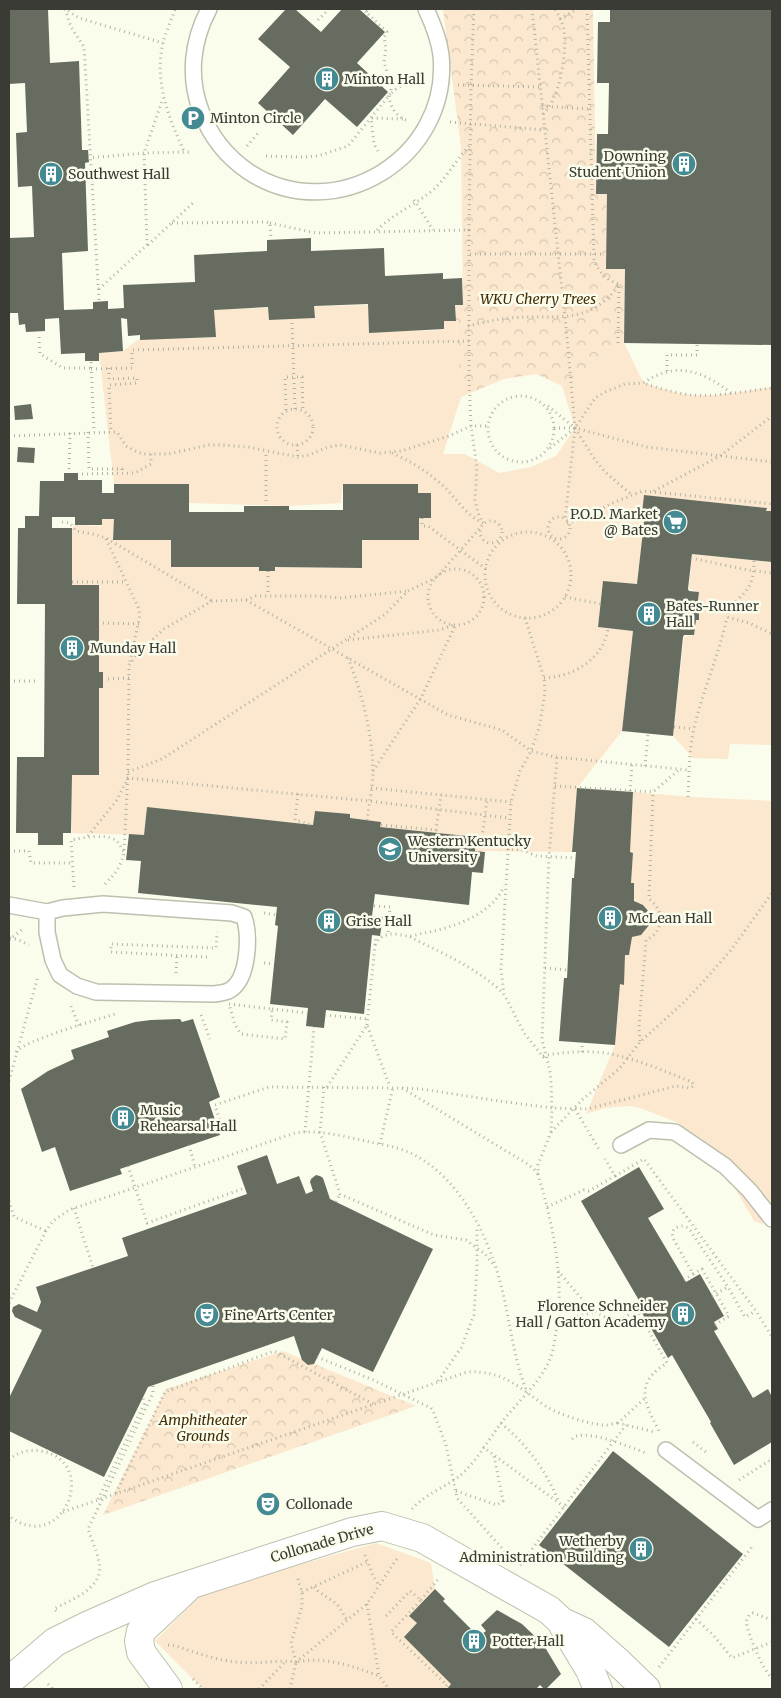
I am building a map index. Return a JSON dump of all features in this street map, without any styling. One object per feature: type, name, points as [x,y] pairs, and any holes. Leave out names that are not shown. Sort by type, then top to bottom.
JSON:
[{"type":"street","name":"Collonade Drive","points":[[9,1681],[55,1642],[155,1596],[352,1532],[382,1526],[422,1538],[549,1610],[562,1622],[584,1632],[618,1662],[650,1682]]},
{"type":"street","points":[[168,1689],[141,1652],[139,1641],[141,1631],[192,1584]]},
{"type":"street","points":[[562,1622],[590,1670],[598,1689]]},
{"type":"lane","points":[[209,9],[202,21],[195,46],[193,72],[196,98],[205,122],[219,145],[237,164],[259,178],[283,188],[309,192],[335,191],[360,184],[384,173],[404,156],[422,135],[434,110],[440,83],[441,56],[435,29],[426,9]]},
{"type":"lane","points":[[9,905],[47,912],[63,908],[103,904],[232,913],[244,917],[248,927],[246,961],[241,980],[230,991],[215,994],[96,992],[77,986],[60,975],[53,960],[47,932],[47,912]]},
{"type":"lane","points":[[621,1145],[649,1130],[675,1132],[725,1166],[750,1191],[772,1220]]},
{"type":"lane","points":[[660,1453],[758,1519],[772,1510]]},
{"type":"path","points":[[65,9],[79,18],[163,43]]},
{"type":"path","points":[[65,9],[71,27],[84,47],[99,300]]},
{"type":"path","points":[[318,20],[329,9]]},
{"type":"path","points":[[361,9],[388,32],[384,36],[386,48],[384,62],[392,89],[389,96],[393,109],[403,120]]},
{"type":"path","points":[[366,12],[369,9]]},
{"type":"path","points":[[474,9],[470,124],[468,326],[471,426],[477,467],[475,500],[483,523]]},
{"type":"path","points":[[481,527],[480,535],[486,542],[493,543],[527,532],[560,539],[567,535],[569,528],[566,521],[575,428],[532,9]]},
{"type":"path","points":[[543,115],[550,106],[563,67],[564,30],[555,9]]},
{"type":"path","points":[[560,19],[577,9]]},
{"type":"path","points":[[586,9],[594,253],[598,270],[605,277],[619,284]]},
{"type":"path","points":[[175,10],[163,43],[161,62],[163,98],[184,151]]},
{"type":"path","points":[[260,155],[318,156],[348,146],[397,88],[409,84],[424,84]]},
{"type":"path","points":[[456,85],[540,87]]},
{"type":"path","points":[[147,245],[144,153],[163,98]]},
{"type":"path","points":[[542,106],[589,109]]},
{"type":"path","points":[[370,118],[410,120]]},
{"type":"path","points":[[370,118],[374,144],[381,156]]},
{"type":"path","points":[[447,122],[544,130]]},
{"type":"path","points":[[246,151],[244,149],[258,133]]},
{"type":"path","points":[[376,231],[445,177],[470,146]]},
{"type":"path","points":[[90,158],[144,153],[190,152]]},
{"type":"path","points":[[415,202],[433,230]]},
{"type":"path","points":[[99,289],[193,203]]},
{"type":"path","points":[[172,223],[266,222],[316,233],[469,230]]},
{"type":"path","points":[[270,223],[271,240]]},
{"type":"path","points":[[470,254],[604,254]]},
{"type":"path","points":[[468,326],[510,318],[576,316],[598,307],[607,300],[619,284]]},
{"type":"path","points":[[618,343],[619,284]]},
{"type":"path","points":[[292,322],[295,409]]},
{"type":"path","points":[[39,337],[40,354],[63,368],[132,368],[132,350],[469,341]]},
{"type":"path","points":[[667,370],[667,355],[697,355],[697,344]]},
{"type":"path","points":[[91,362],[94,432]]},
{"type":"path","points":[[109,368],[109,379],[137,378],[137,383],[109,384],[110,432]]},
{"type":"path","points":[[632,495],[617,484],[593,457],[575,428],[537,399],[526,396],[509,397],[495,407],[490,416],[488,426],[488,436],[492,446],[503,457],[513,461],[524,462],[535,460],[575,428],[595,398],[625,384],[643,382],[667,370],[686,370],[695,372],[731,393]]},
{"type":"path","points":[[286,411],[285,377],[302,377],[303,410]]},
{"type":"path","points":[[643,382],[662,389],[690,394],[731,393],[772,388]]},
{"type":"path","points":[[543,404],[551,414],[554,428],[551,444],[543,454]]},
{"type":"path","points":[[295,409],[303,410],[311,418],[313,431],[305,442],[297,445],[288,444],[281,439],[277,432],[281,414],[295,409]]},
{"type":"path","points":[[653,491],[720,456],[772,416]]},
{"type":"path","points":[[392,453],[411,449],[471,426],[488,426]]},
{"type":"path","points":[[554,428],[575,428],[647,447],[772,462]]},
{"type":"path","points":[[88,432],[89,469],[122,469],[122,474]]},
{"type":"path","points":[[9,436],[117,432],[122,442],[132,449],[137,452],[151,454],[182,452],[209,445],[248,448],[298,457],[340,444],[367,451],[392,453],[403,457],[432,476],[444,486],[465,510],[483,523]]},
{"type":"path","points":[[70,433],[70,469]]},
{"type":"path","points":[[297,445],[298,457]]},
{"type":"path","points":[[266,452],[266,501]]},
{"type":"path","points":[[82,474],[135,474],[151,464],[151,454]]},
{"type":"path","points":[[128,772],[162,759],[384,615],[408,591],[437,577],[442,573],[452,569],[464,570],[474,576],[482,587],[483,602],[478,614],[468,622],[450,624],[439,619],[431,610],[429,592],[433,581],[437,577],[460,550],[481,527],[483,523],[491,520],[498,523],[502,532],[500,541],[491,554],[486,569],[487,586],[492,599],[501,609],[513,615],[534,618],[547,614],[559,605],[565,597],[571,581],[570,567],[562,548],[552,538],[548,530],[549,523],[558,518],[566,521],[588,517],[610,504],[643,491],[772,504]]},
{"type":"path","points":[[422,518],[422,526],[428,526],[486,569]]},
{"type":"path","points":[[62,522],[70,523],[76,531],[106,538],[212,601]]},
{"type":"path","points":[[100,889],[115,875],[122,864],[124,852],[128,778],[129,665],[140,615],[106,538]]},
{"type":"path","points":[[691,558],[772,573]]},
{"type":"path","points":[[688,797],[694,729],[703,695],[719,652],[727,612],[748,588],[754,571],[754,561]]},
{"type":"path","points":[[268,571],[268,596]]},
{"type":"path","points":[[72,582],[126,582]]},
{"type":"path","points":[[482,587],[487,586]]},
{"type":"path","points":[[129,665],[142,649],[164,629],[212,601],[246,600],[256,596],[318,596],[332,598],[408,591]]},
{"type":"path","points":[[565,597],[601,604]]},
{"type":"path","points":[[246,600],[448,715],[502,730],[531,751],[557,757],[689,770]]},
{"type":"path","points":[[727,617],[749,623],[772,634]]},
{"type":"path","points":[[504,994],[501,969],[511,802],[520,771],[531,751],[543,711],[544,678],[526,618]]},
{"type":"path","points":[[103,623],[139,624]]},
{"type":"path","points":[[347,640],[440,630],[456,624]]},
{"type":"path","points":[[373,770],[421,698],[456,624]]},
{"type":"path","points":[[544,678],[556,676],[588,664],[602,648],[608,628]]},
{"type":"path","points":[[348,657],[361,693],[367,717],[373,770],[367,820]]},
{"type":"path","points":[[108,679],[129,678]]},
{"type":"path","points":[[9,681],[39,681]]},
{"type":"path","points":[[674,727],[694,729]]},
{"type":"path","points":[[645,766],[648,734]]},
{"type":"path","points":[[410,1511],[424,1498],[453,1480],[472,1463],[501,1423],[540,1376],[550,1359],[558,1321],[560,1295],[558,1272],[547,1207],[538,1174],[538,1165],[551,1132],[552,1108],[549,1068],[544,1056],[542,1039],[549,857],[557,757]]},
{"type":"path","points":[[630,791],[632,765]]},
{"type":"path","points":[[555,786],[653,792],[680,769]]},
{"type":"path","points":[[128,778],[369,801],[509,818]]},
{"type":"path","points":[[88,836],[117,800],[128,778]]},
{"type":"path","points":[[371,788],[511,802]]},
{"type":"path","points":[[640,1042],[639,1027],[646,940],[651,938],[657,931],[661,920],[659,910],[649,899],[653,792]]},
{"type":"path","points":[[298,794],[295,820],[313,825]]},
{"type":"path","points":[[381,825],[436,830],[441,795]]},
{"type":"path","points":[[480,852],[487,800]]},
{"type":"path","points":[[9,850],[29,851],[31,863],[72,863],[71,840],[88,836],[113,838],[124,852]]},
{"type":"path","points":[[507,849],[514,849],[537,856],[575,858]]},
{"type":"path","points":[[375,945],[388,934],[410,936],[438,931],[466,921],[498,897],[505,883]]},
{"type":"path","points":[[551,1132],[583,1099],[618,1069],[640,1042],[703,982],[731,950],[772,893]]},
{"type":"path","points":[[374,906],[390,907],[388,934]]},
{"type":"path","points":[[207,956],[111,952],[111,944],[216,948],[217,929],[260,935],[262,913]]},
{"type":"path","points":[[10,939],[21,930]]},
{"type":"path","points":[[376,935],[367,1025],[391,1087],[380,1144]]},
{"type":"path","points":[[410,936],[492,982],[504,994],[524,1033],[544,1056]]},
{"type":"path","points":[[10,939],[26,942],[34,948]]},
{"type":"path","points":[[545,968],[567,970]]},
{"type":"path","points":[[9,1081],[38,975]]},
{"type":"path","points":[[68,998],[79,1026]]},
{"type":"path","points":[[272,1009],[271,1020],[287,1022],[285,1039],[241,1034],[235,1025],[229,1004],[307,1013]]},
{"type":"path","points":[[16,1052],[23,1046],[122,1011]]},
{"type":"path","points":[[201,1013],[210,1039]]},
{"type":"path","points":[[325,1015],[367,1020]]},
{"type":"path","points":[[336,1202],[340,1194],[320,1132],[326,1087],[367,1025]]},
{"type":"path","points":[[305,1132],[315,1027]]},
{"type":"path","points":[[582,1043],[582,1052]]},
{"type":"path","points":[[221,1124],[215,1105],[269,1087],[421,1088],[499,1102],[552,1108],[587,1109],[676,1086],[690,1088],[694,1086],[692,1082],[611,1054],[582,1052],[544,1056]]},
{"type":"path","points":[[402,1088],[526,1163],[538,1174]]},
{"type":"path","points":[[575,1109],[615,1176]]},
{"type":"path","points":[[9,1303],[46,1231],[60,1215],[74,1208],[295,1133],[320,1132],[380,1144],[416,1156],[434,1168],[458,1193],[490,1251],[496,1267],[520,1374],[527,1392]]},
{"type":"path","points":[[189,1145],[195,1167]]},
{"type":"path","points":[[547,1207],[584,1190],[589,1191],[644,1159],[771,1334]]},
{"type":"path","points":[[128,1166],[148,1223],[245,1188]]},
{"type":"path","points":[[340,1194],[434,1235],[466,1240],[478,1248],[496,1267]]},
{"type":"path","points":[[9,1201],[14,1217],[46,1231]]},
{"type":"path","points":[[74,1208],[93,1268]]},
{"type":"path","points":[[437,1383],[461,1348],[474,1315],[478,1248],[476,1224]]},
{"type":"path","points":[[693,1274],[674,1240],[672,1233],[674,1228],[678,1226],[683,1226],[690,1230],[728,1287],[745,1317],[756,1311]]},
{"type":"path","points":[[712,1264],[719,1260]]},
{"type":"path","points":[[684,1280],[702,1269],[729,1316],[716,1324]]},
{"type":"path","points":[[9,1516],[27,1525],[37,1526],[51,1521],[63,1512],[99,1499],[467,1372],[485,1373],[510,1380],[549,1408],[587,1423],[606,1425],[618,1422],[644,1399],[650,1375],[667,1363],[637,1310],[619,1319],[595,1312],[558,1272]]},
{"type":"path","points":[[712,1296],[728,1287]]},
{"type":"path","points":[[558,1321],[595,1312]]},
{"type":"path","points":[[116,1494],[165,1392],[274,1351],[374,1404]]},
{"type":"path","points":[[317,1357],[371,1379],[431,1408],[446,1445],[458,1498],[509,1555],[507,1560]]},
{"type":"path","points":[[99,1499],[154,1393],[153,1385]]},
{"type":"path","points":[[58,1616],[54,1609],[88,1590],[98,1578],[99,1562],[88,1529],[99,1499],[144,1404],[143,1397]]},
{"type":"path","points":[[618,1422],[660,1433],[644,1399]]},
{"type":"path","points":[[501,1423],[540,1464],[559,1501]]},
{"type":"path","points":[[518,1567],[566,1508],[626,1425]]},
{"type":"path","points":[[572,1439],[581,1435],[660,1453]]},
{"type":"path","points":[[691,1442],[698,1445],[711,1457]]},
{"type":"path","points":[[483,1447],[566,1508]]},
{"type":"path","points":[[9,1460],[23,1452],[35,1450],[52,1454],[62,1462],[69,1472],[72,1484],[71,1496],[63,1512]]},
{"type":"path","points":[[456,1490],[497,1505],[503,1501],[494,1455]]},
{"type":"path","points":[[736,1482],[772,1459]]},
{"type":"path","points":[[9,1522],[13,1519]]},
{"type":"path","points":[[650,1682],[752,1547]]},
{"type":"path","points":[[296,1662],[367,1604],[400,1554]]},
{"type":"path","points":[[290,1689],[296,1662],[291,1643],[301,1613],[302,1592],[367,1562]]},
{"type":"path","points":[[443,1689],[447,1685],[391,1632],[444,1572]]},
{"type":"path","points":[[314,1587],[337,1604],[347,1620]]},
{"type":"path","points":[[386,1616],[410,1591],[421,1600]]},
{"type":"path","points":[[367,1604],[379,1676],[389,1689]]},
{"type":"path","points":[[772,1620],[753,1614],[747,1618],[747,1626],[756,1649],[766,1672],[772,1678]]},
{"type":"path","points":[[696,1619],[714,1636],[732,1658],[772,1642]]},
{"type":"path","points":[[162,1643],[218,1659],[237,1662],[316,1660],[333,1662],[379,1676]]},
{"type":"path","points":[[259,1689],[286,1660]]},
{"type":"path","points":[[48,1684],[53,1689]]},
{"type":"green space","name":"WKU Cherry Trees","points":[[593,9],[596,194],[607,194],[606,269],[625,269],[624,343],[562,386],[536,374],[504,379],[461,397],[455,305],[463,305],[461,147],[443,10]]},
{"type":"green space","points":[[368,305],[369,332],[444,330],[444,321],[456,321],[461,397],[443,454],[465,454],[499,473],[531,467],[556,456],[575,428],[562,386],[624,343],[643,382],[673,392],[691,395],[711,395],[772,387],[772,511],[766,511],[766,508],[644,495],[642,512],[645,513],[637,584],[603,581],[598,627],[633,631],[622,731],[577,788],[572,852],[475,851],[476,837],[380,827],[380,822],[350,818],[350,814],[315,811],[313,825],[147,807],[144,835],[72,833],[72,775],[99,775],[99,688],[103,688],[103,672],[99,672],[99,586],[72,585],[72,528],[75,525],[102,526],[102,518],[114,519],[114,539],[171,540],[259,567],[260,571],[275,571],[276,567],[361,568],[362,539],[419,540],[419,518],[431,518],[431,493],[418,493],[418,485],[343,484],[341,503],[289,506],[189,503],[189,484],[114,484],[99,353],[123,351],[139,339],[215,337],[214,309],[269,308],[269,320],[314,318],[314,306]]},
{"type":"green space","points":[[692,554],[772,562],[772,745],[730,744],[728,759],[693,758],[673,736],[684,637],[694,635],[696,620],[699,620],[699,608],[697,608],[699,592],[689,589]]},
{"type":"green space","points":[[633,792],[772,801],[772,1217],[761,1224],[754,1221],[737,1192],[737,1188],[709,1152],[679,1123],[640,1108],[629,1106],[605,1108],[586,1114],[615,1045],[620,984],[624,984],[625,955],[629,955],[632,937],[641,935],[650,924],[649,912],[643,905],[636,902],[634,898],[634,883],[631,883],[633,853],[630,852]]},
{"type":"green space","name":"Amphitheater Grounds","points":[[283,1351],[416,1406],[103,1515],[166,1389]]},
{"type":"green space","points":[[376,1543],[431,1563],[435,1589],[409,1616],[417,1623],[404,1637],[451,1684],[447,1689],[203,1689],[155,1641],[204,1592]]},
{"type":"building","name":"Southwest Hall","points":[[9,9],[48,9],[50,63],[79,61],[82,150],[88,150],[89,162],[85,163],[88,251],[62,253],[64,310],[93,309],[93,302],[108,301],[108,309],[124,308],[123,285],[195,282],[194,255],[267,251],[267,240],[311,238],[311,251],[384,248],[385,276],[443,273],[443,279],[462,278],[463,305],[455,305],[456,321],[444,321],[444,329],[369,333],[368,304],[314,306],[315,318],[269,320],[268,307],[214,310],[216,337],[140,340],[140,335],[128,336],[127,319],[121,318],[123,351],[99,353],[99,361],[85,361],[85,353],[61,354],[59,318],[45,319],[45,331],[26,332],[25,324],[19,325],[18,313],[9,313],[9,238],[34,237],[32,186],[18,187],[16,133],[27,132],[25,83],[9,84]]},
{"type":"building","name":"Minton Hall","points":[[286,9],[295,9],[321,32],[342,9],[359,9],[385,32],[357,63],[388,92],[357,127],[325,99],[293,135],[258,103],[290,67],[258,39]]},
{"type":"building","name":"Downing Student Union","points":[[610,9],[772,9],[772,345],[624,343],[625,269],[606,269],[607,194],[596,194],[597,134],[608,134],[609,83],[597,83],[598,22],[610,22]]},
{"type":"building","points":[[31,404],[33,419],[15,420],[14,406]]},
{"type":"building","points":[[18,447],[35,448],[34,463],[17,462]]},
{"type":"building","name":"Munday Hall","points":[[64,473],[78,473],[78,480],[102,480],[102,493],[114,493],[114,484],[189,484],[189,512],[244,512],[244,506],[289,506],[289,510],[343,510],[343,484],[418,484],[418,493],[431,493],[431,518],[419,518],[419,540],[362,540],[362,568],[275,567],[275,571],[259,571],[259,567],[171,567],[171,540],[113,540],[114,519],[102,519],[102,525],[75,525],[75,517],[52,517],[52,528],[72,528],[72,585],[99,585],[99,672],[103,672],[103,688],[99,688],[99,775],[72,775],[71,833],[63,833],[63,845],[38,845],[38,833],[16,833],[17,757],[44,757],[45,604],[17,604],[18,528],[25,528],[25,516],[39,516],[40,481],[64,481]]},
{"type":"building","name":"Bates-Runner Hall","points":[[644,495],[767,508],[766,511],[772,511],[772,562],[692,554],[688,589],[689,591],[699,592],[697,608],[699,608],[699,620],[696,620],[694,635],[684,635],[683,637],[673,736],[622,731],[633,631],[598,627],[603,581],[637,584],[645,513],[642,513]]},
{"type":"building","name":"McLean Hall","points":[[577,788],[633,792],[630,852],[633,853],[631,883],[634,883],[634,901],[643,905],[649,912],[650,924],[641,935],[632,937],[629,955],[625,955],[624,985],[620,984],[615,1045],[559,1041],[564,978],[567,978],[572,878],[574,878],[576,852],[572,852]]},
{"type":"building","name":"Grise Hall","points":[[147,807],[313,825],[315,811],[350,814],[350,818],[381,822],[380,827],[476,837],[475,851],[485,852],[483,873],[472,872],[469,905],[375,894],[372,916],[383,917],[380,936],[372,935],[364,1014],[326,1010],[324,1028],[306,1026],[308,1008],[270,1004],[278,926],[275,925],[277,907],[138,893],[141,861],[126,860],[129,834],[144,835]]},
{"type":"building","name":"Music Rehearsal Hall","points":[[180,1019],[182,1022],[193,1019],[220,1097],[209,1102],[220,1135],[120,1169],[122,1174],[70,1191],[55,1147],[42,1152],[21,1089],[48,1071],[74,1059],[71,1050],[109,1037],[107,1031],[135,1022]]},
{"type":"building","name":"Fine Arts Center","points":[[267,1155],[277,1184],[299,1176],[306,1194],[313,1191],[311,1179],[316,1175],[320,1176],[323,1178],[330,1199],[433,1249],[373,1372],[322,1348],[314,1364],[308,1365],[302,1360],[294,1336],[148,1387],[104,1477],[9,1431],[9,1398],[42,1330],[15,1317],[12,1311],[13,1307],[19,1304],[37,1312],[41,1302],[36,1287],[128,1256],[122,1238],[247,1194],[237,1166]]},
{"type":"building","name":"Florence Schneider Hall / Gatton Academy","points":[[639,1167],[664,1209],[648,1218],[686,1282],[700,1274],[724,1316],[714,1322],[718,1329],[714,1331],[753,1398],[768,1389],[772,1397],[772,1442],[734,1465],[672,1355],[668,1358],[641,1311],[644,1309],[581,1201]]},
{"type":"building","name":"Wetherby Administration Building","points":[[613,1451],[743,1554],[669,1647],[539,1545]]},
{"type":"building","name":"Potter Hall","points":[[435,1589],[445,1599],[443,1601],[481,1639],[484,1636],[482,1634],[486,1631],[481,1625],[497,1610],[522,1624],[543,1644],[561,1674],[546,1689],[540,1685],[536,1689],[447,1689],[451,1684],[404,1637],[417,1623],[409,1616]]},
{"type":"place","name":"Minton Hall","points":[[327,79]]},
{"type":"place","name":"Minton Circle","points":[[193,118]]},
{"type":"place","name":"Downing Student Union","points":[[684,164]]},
{"type":"place","name":"Southwest Hall","points":[[51,174]]},
{"type":"place","name":"P.O.D. Market @ Bates","points":[[675,522]]},
{"type":"place","name":"Bates-Runner Hall","points":[[649,614]]},
{"type":"place","name":"Munday Hall","points":[[72,648]]},
{"type":"place","name":"Western Kentucky University","points":[[390,849]]},
{"type":"place","name":"McLean Hall","points":[[610,918]]},
{"type":"place","name":"Grise Hall","points":[[329,921]]},
{"type":"place","name":"Music Rehearsal Hall","points":[[123,1118]]},
{"type":"place","name":"Florence Schneider Hall / Gatton Academy","points":[[683,1314]]},
{"type":"place","name":"Fine Arts Center","points":[[207,1315]]},
{"type":"place","name":"Collonade","points":[[268,1504]]},
{"type":"place","name":"Wetherby Administration Building","points":[[641,1549]]},
{"type":"place","name":"Potter Hall","points":[[474,1641]]}]
